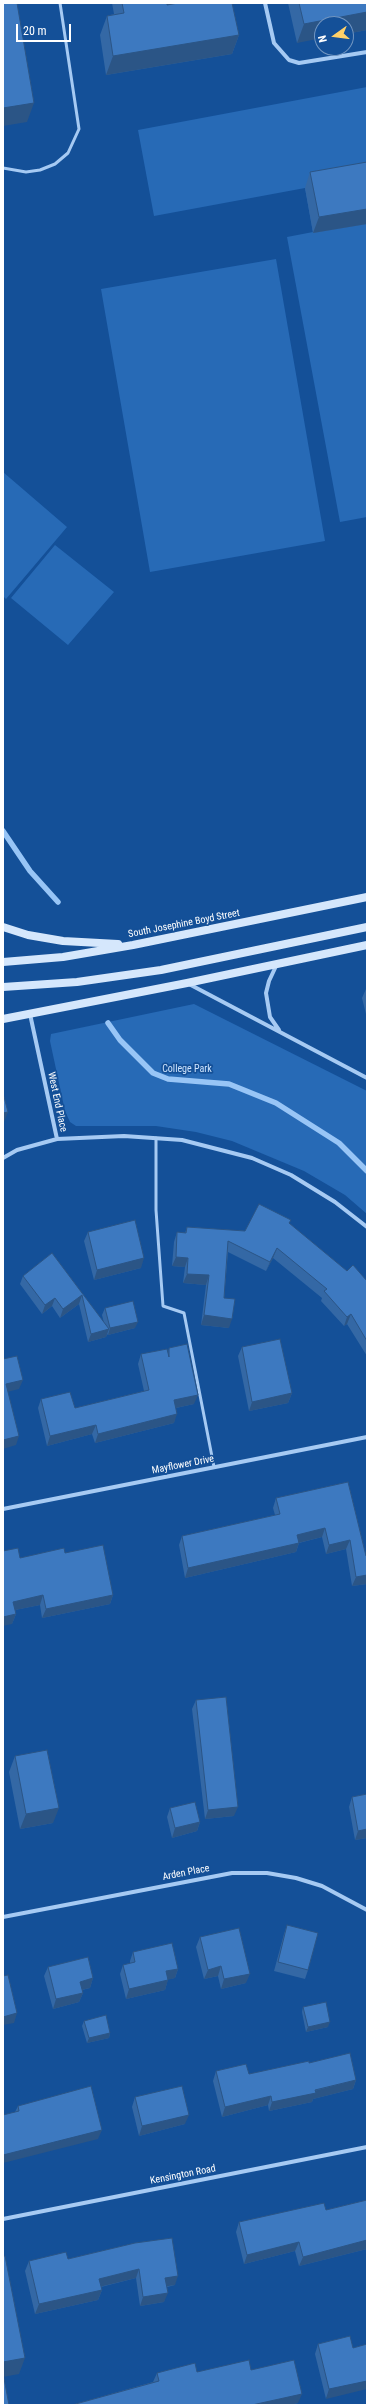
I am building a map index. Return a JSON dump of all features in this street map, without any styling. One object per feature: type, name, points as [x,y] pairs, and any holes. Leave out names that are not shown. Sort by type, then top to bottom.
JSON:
[{"type":"main road","name":"South Josephine Boyd Street","points":[[3,962],[63,957],[133,945],[367,898]]},
{"type":"main road","points":[[3,927],[28,935],[63,941],[133,945]]},
{"type":"main road","points":[[3,987],[77,982],[161,970],[367,928]]},
{"type":"main road","points":[[3,1019],[187,983],[367,944]]},
{"type":"street","points":[[265,3],[274,43],[290,60],[299,63],[367,52]]},
{"type":"street","points":[[277,964],[268,981],[266,993],[270,1017],[279,1031]]},
{"type":"street","points":[[187,983],[257,1022],[279,1031],[294,1041],[367,1078]]},
{"type":"street","name":"West End Place","points":[[3,1158],[17,1150],[57,1139],[30,1013]]},
{"type":"street","points":[[57,1139],[124,1136],[156,1137],[210,1146],[258,1161],[291,1175],[329,1198],[367,1227]]},
{"type":"street","name":"Mayflower Drive","points":[[3,1508],[367,1438]]},
{"type":"street","name":"Arden Place","points":[[3,1917],[232,1873],[267,1874],[296,1878],[322,1886],[367,1910]]},
{"type":"street","name":"Kensington Road","points":[[3,2219],[367,2147]]},
{"type":"lane","points":[[3,168],[26,172],[40,170],[55,164],[68,153],[79,128],[60,3]]},
{"type":"lane","points":[[156,1137],[156,1210],[163,1306],[184,1313],[214,1467]]},
{"type":"green space","points":[[367,87],[367,517],[340,522],[287,237],[313,232],[305,188],[154,216],[138,130]]},
{"type":"green space","points":[[276,259],[325,541],[150,572],[101,289]]},
{"type":"green space","points":[[3,472],[67,527],[6,599],[3,596]]},
{"type":"green space","points":[[55,545],[114,592],[68,645],[11,598]]},
{"type":"green space","name":"College Park","points":[[194,1004],[367,1091],[367,1214],[345,1195],[304,1171],[232,1141],[196,1132],[156,1126],[76,1126],[70,1122],[65,1111],[50,1041],[51,1034]]},
{"type":"building","points":[[3,3],[17,3],[34,103],[3,108]]},
{"type":"building","points":[[122,3],[167,3],[167,5],[178,3],[232,3],[239,35],[113,56],[107,16],[124,13]]},
{"type":"building","points":[[299,3],[367,3],[367,12],[346,16],[314,16],[314,22],[304,24]]},
{"type":"building","points":[[367,162],[367,209],[319,217],[310,172]]},
{"type":"building","points":[[3,1093],[8,1112],[3,1113]]},
{"type":"building","points":[[259,1204],[291,1220],[289,1223],[347,1271],[353,1265],[367,1281],[367,1341],[351,1314],[347,1317],[324,1291],[327,1289],[277,1248],[270,1262],[228,1241],[224,1298],[235,1299],[232,1319],[204,1315],[209,1275],[187,1274],[188,1258],[176,1257],[177,1232],[186,1233],[187,1227],[245,1231]]},
{"type":"building","points":[[135,1220],[144,1258],[97,1270],[88,1232]]},
{"type":"building","points":[[52,1253],[109,1329],[91,1334],[82,1295],[63,1309],[55,1298],[45,1305],[23,1276]]},
{"type":"building","points":[[133,1301],[138,1322],[110,1328],[105,1308]]},
{"type":"building","points":[[280,1339],[292,1393],[252,1402],[242,1347]]},
{"type":"building","points":[[187,1344],[198,1395],[174,1400],[177,1414],[98,1434],[96,1425],[50,1436],[41,1399],[70,1392],[75,1408],[149,1390],[141,1354],[167,1349],[169,1357],[169,1348]]},
{"type":"building","points":[[17,1356],[23,1380],[6,1384],[19,1436],[3,1440],[3,1359]]},
{"type":"building","points":[[348,1482],[366,1556],[367,1555],[367,1575],[356,1577],[350,1540],[329,1545],[325,1528],[297,1535],[299,1543],[188,1568],[182,1536],[280,1514],[276,1498]]},
{"type":"building","points":[[103,1545],[113,1595],[46,1609],[43,1595],[13,1602],[16,1614],[3,1617],[3,1551],[18,1548],[20,1558],[64,1548],[65,1553]]},
{"type":"building","points":[[226,1697],[238,1807],[208,1810],[196,1700]]},
{"type":"building","points":[[47,1750],[59,1808],[26,1814],[15,1756]]},
{"type":"building","points":[[367,1794],[367,1829],[358,1831],[352,1797]]},
{"type":"building","points":[[195,1802],[200,1822],[175,1828],[170,1808]]},
{"type":"building","points":[[287,1925],[318,1933],[308,1970],[278,1962]]},
{"type":"building","points":[[239,1928],[250,1974],[224,1979],[221,1966],[208,1970],[200,1937]]},
{"type":"building","points":[[172,1943],[178,1969],[166,1971],[168,1980],[129,1989],[123,1965],[135,1962],[133,1952]]},
{"type":"building","points":[[88,1957],[93,1978],[80,1982],[83,1993],[56,1999],[48,1967]]},
{"type":"building","points":[[8,1975],[17,2013],[3,2017],[3,1976]]},
{"type":"building","points":[[326,2002],[330,2022],[308,2027],[303,2007]]},
{"type":"building","points":[[106,2015],[110,2033],[89,2038],[84,2021]]},
{"type":"building","points":[[350,2053],[356,2080],[315,2090],[316,2093],[272,2102],[271,2096],[225,2107],[216,2071],[246,2064],[249,2074],[309,2061],[309,2063]]},
{"type":"building","points":[[91,2086],[102,2130],[3,2155],[3,2115],[19,2111],[18,2106]]},
{"type":"building","points":[[182,2086],[189,2115],[142,2126],[135,2097]]},
{"type":"building","points":[[367,2200],[367,2240],[303,2257],[299,2242],[247,2255],[239,2222],[324,2203],[326,2210]]},
{"type":"building","points":[[172,2238],[178,2276],[165,2278],[168,2293],[143,2297],[139,2269],[99,2279],[102,2290],[39,2304],[29,2261],[66,2252],[68,2259],[135,2243]]},
{"type":"building","points":[[3,2256],[5,2256],[25,2358],[3,2362]]},
{"type":"building","points":[[350,2336],[353,2348],[367,2344],[367,2381],[329,2389],[318,2344]]},
{"type":"building","points":[[249,2360],[251,2370],[294,2360],[302,2394],[252,2405],[72,2405],[159,2381],[157,2373],[195,2363],[197,2372]]},
{"type":"building","points":[[3,2373],[9,2405],[3,2405]]},
{"type":"waterway","points":[[3,831],[30,871],[58,902]]},
{"type":"waterway","points":[[108,1023],[120,1040],[153,1073],[168,1079],[229,1084],[276,1103],[339,1143],[367,1171]]}]
